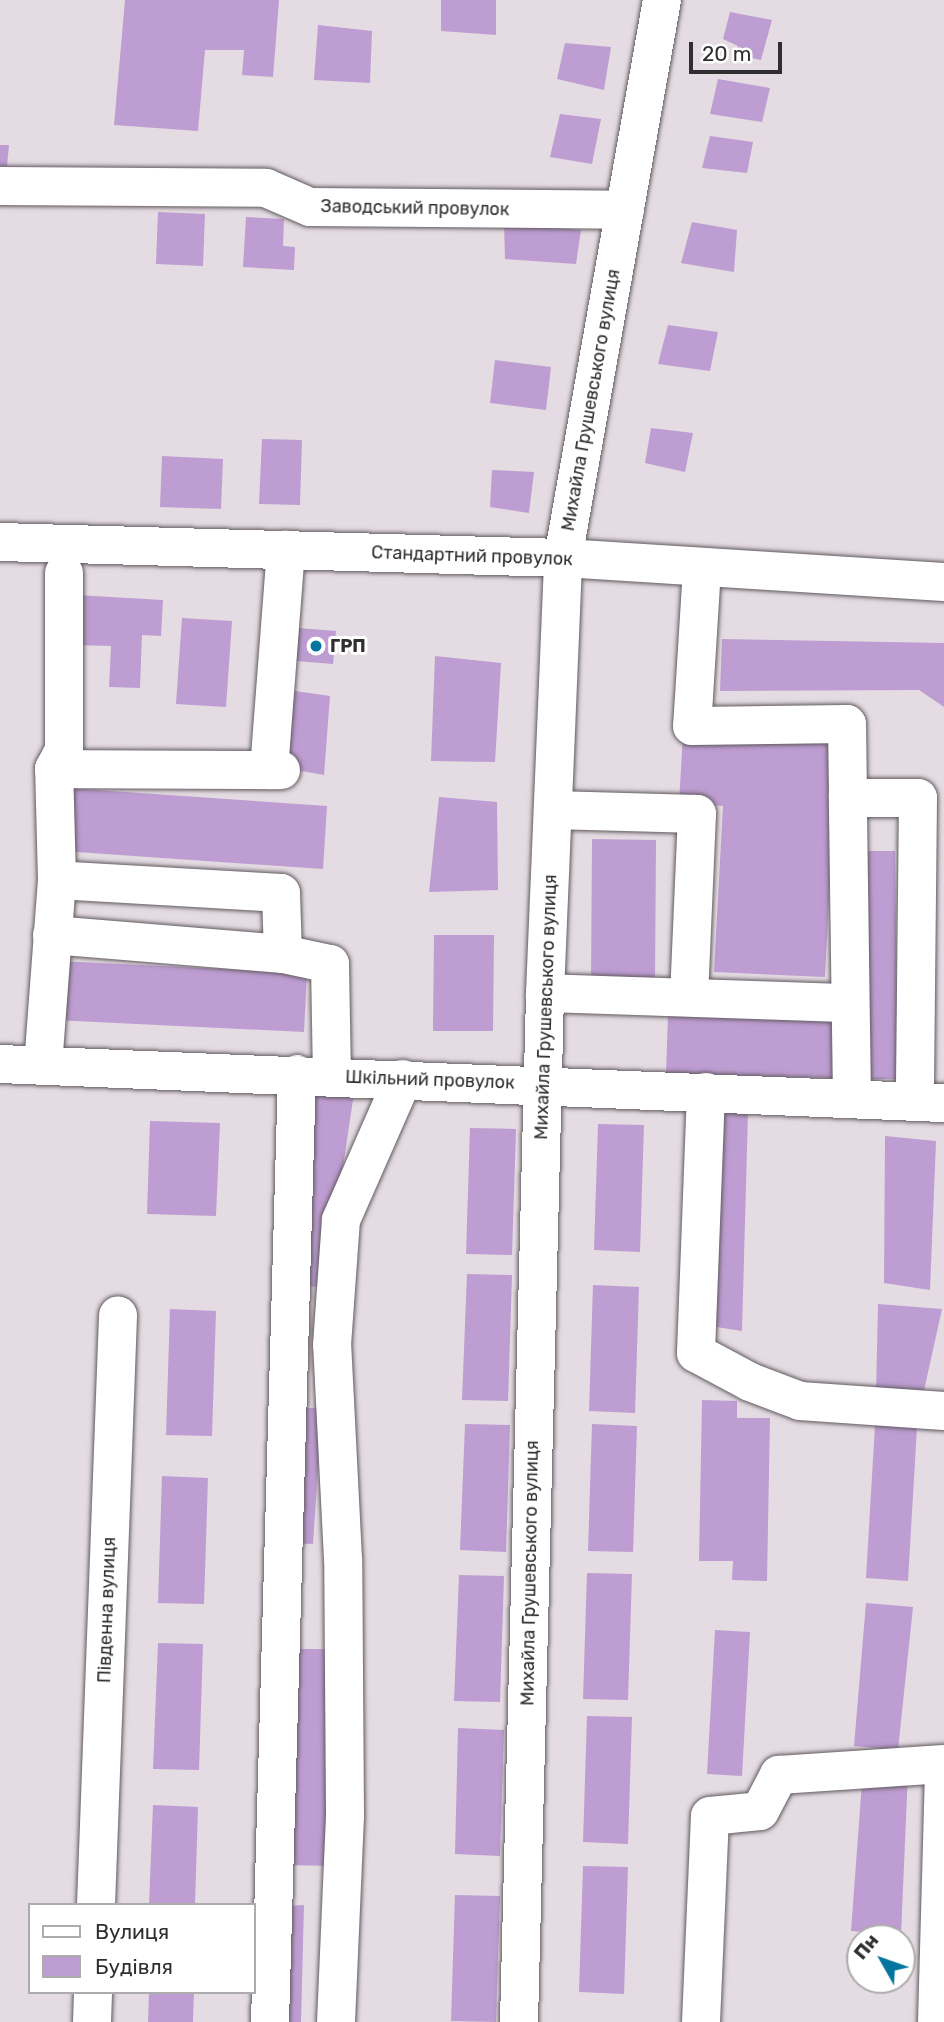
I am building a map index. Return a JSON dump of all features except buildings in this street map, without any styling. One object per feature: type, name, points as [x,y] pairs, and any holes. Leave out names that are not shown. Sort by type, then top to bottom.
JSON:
[{"type":"street","name":"Михайла Грушевського вулиця","points":[[519,2022],[542,1084],[563,558],[662,0]]},
{"type":"street","name":"Заводський провулок","points":[[0,186],[266,188],[310,207],[625,210]]},
{"type":"street","name":"Стандартний провулок","points":[[0,542],[563,558],[702,569],[944,582]]},
{"type":"street","points":[[54,769],[275,770],[286,550]]},
{"type":"street","points":[[702,569],[692,726],[847,723],[848,1003],[852,1099]]},
{"type":"street","points":[[43,1066],[57,880],[54,769],[64,750],[64,573]]},
{"type":"street","points":[[848,798],[918,798],[930,1103]]},
{"type":"street","points":[[553,810],[697,814],[690,997]]},
{"type":"street","points":[[57,880],[281,893],[283,954]]},
{"type":"street","points":[[52,935],[283,954],[330,964],[314,1075],[287,1384],[270,2022]]},
{"type":"street","points":[[545,993],[848,1003]]},
{"type":"street","name":"Шкільний провулок","points":[[0,1064],[542,1084],[930,1103]]},
{"type":"street","points":[[336,2022],[345,1801],[343,1559],[332,1345],[341,1220],[403,1079]]},
{"type":"street","points":[[706,1092],[696,1353],[750,1382],[800,1401],[944,1411]]},
{"type":"street","name":"Південна вулиця","points":[[96,1903],[118,1315]]},
{"type":"street","points":[[287,1384],[334,1390]]},
{"type":"street","points":[[701,2022],[710,1816],[760,1811],[779,1775],[944,1766],[941,1980],[937,2022]]},
{"type":"street","points":[[92,2022],[93,1994]]},
{"type":"place","name":"ГРП","points":[[316,646]]}]
